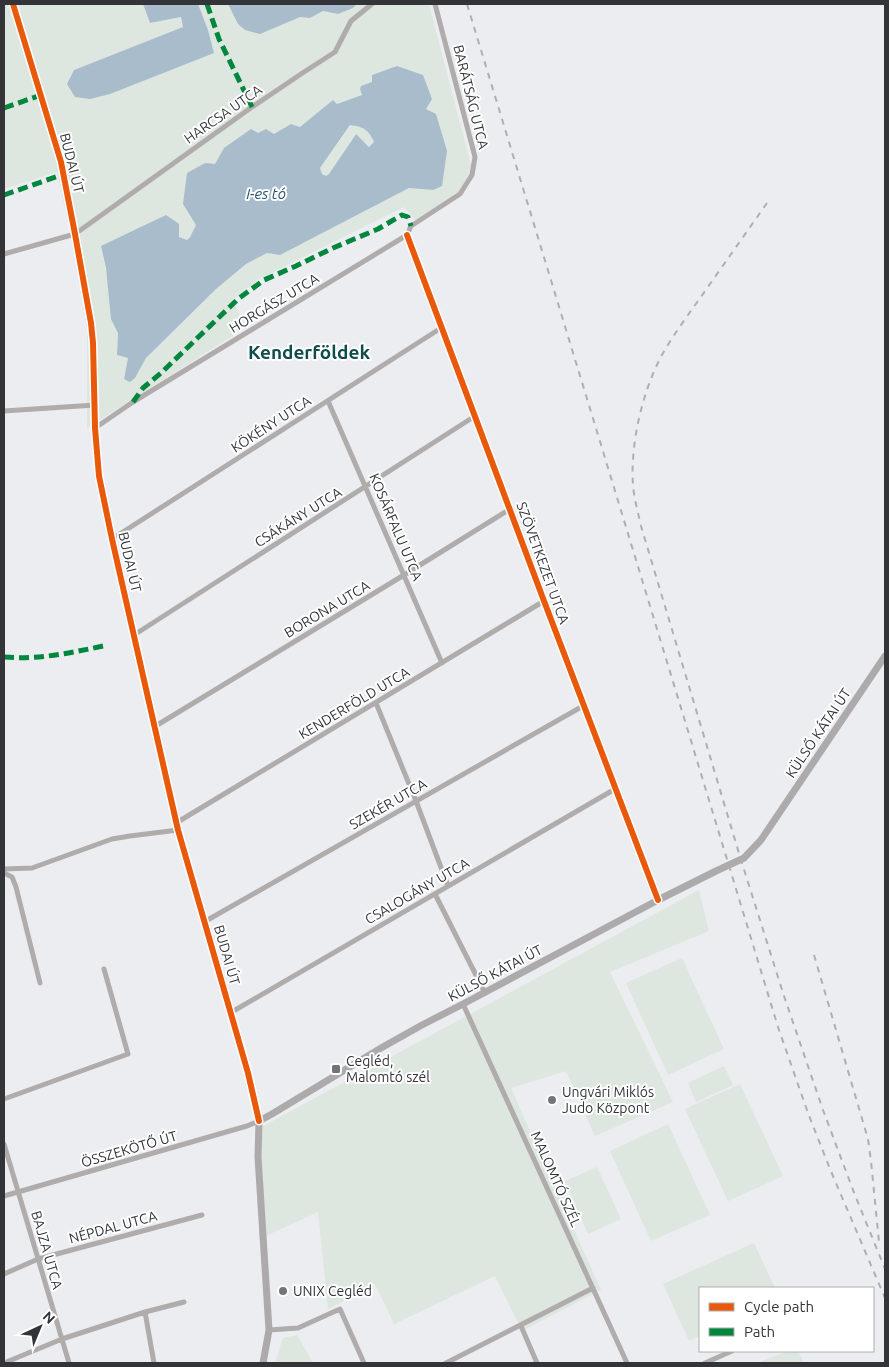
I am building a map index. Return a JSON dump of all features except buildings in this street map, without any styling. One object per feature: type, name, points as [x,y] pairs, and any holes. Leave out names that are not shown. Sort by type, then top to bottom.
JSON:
[{"type":"main road","name":"KÜLSŐ KÁTAI ÚT","points":[[259,1121],[422,1025],[658,900],[741,860],[761,840],[885,656]]},
{"type":"main road","points":[[259,1121],[258,1156],[269,1330],[263,1363]]},
{"type":"street","name":"BUDAI ÚT","points":[[13,4],[61,162],[75,234],[93,343],[95,428],[99,476],[112,539],[177,826],[248,1073],[259,1121]]},
{"type":"street","name":"HARCSA UTCA","points":[[4,254],[75,234],[252,108],[335,52],[351,21],[372,4]]},
{"type":"street","name":"BARÁTSÁG UTCA","points":[[435,4],[475,157],[472,175],[460,194]]},
{"type":"street","name":"HORGÁSZ UTCA","points":[[95,428],[132,402],[407,235],[411,226],[460,194]]},
{"type":"street","name":"SZÖVETKEZET UTCA","points":[[407,235],[658,900]]},
{"type":"street","name":"KÖKÉNY UTCA","points":[[112,539],[441,328]]},
{"type":"street","name":"KOSÁRFALU UTCA","points":[[328,401],[442,663]]},
{"type":"street","points":[[4,411],[95,405]]},
{"type":"street","name":"CSÁKÁNY UTCA","points":[[134,635],[475,416]]},
{"type":"street","name":"BORONA UTCA","points":[[154,727],[510,509]]},
{"type":"street","name":"KENDERFÖLD UTCA","points":[[177,826],[544,601]]},
{"type":"street","points":[[376,703],[448,886]]},
{"type":"street","name":"SZEKÉR UTCA","points":[[204,922],[584,706]]},
{"type":"street","name":"CSALOGÁNY UTCA","points":[[230,1013],[615,789]]},
{"type":"street","points":[[4,871],[32,868],[112,840],[177,826]]},
{"type":"street","points":[[4,871],[12,877],[16,887],[40,983]]},
{"type":"street","points":[[435,894],[485,993]]},
{"type":"street","points":[[4,1099],[128,1054],[104,969]]},
{"type":"street","name":"MALOMTÓ SZÉL","points":[[464,1004],[627,1363]]},
{"type":"street","name":"ÖSSZEKÖTŐ ÚT","points":[[4,1196],[259,1121]]},
{"type":"street","name":"BAJZA UTCA","points":[[4,1144],[69,1363]]},
{"type":"street","name":"NÉPDAL UTCA","points":[[4,1274],[38,1260],[202,1215]]},
{"type":"street","points":[[448,1363],[593,1288]]},
{"type":"street","points":[[4,1363],[62,1339],[145,1312],[184,1302]]},
{"type":"street","points":[[269,1330],[298,1328],[340,1309],[364,1363]]},
{"type":"street","points":[[145,1312],[154,1363]]},
{"type":"street","points":[[521,1326],[537,1363]]},
{"type":"street","points":[[705,1363],[730,1352]]},
{"type":"shaded area","points":[[4,4],[143,4],[150,23],[181,17],[183,27],[74,70],[208,30],[198,4],[228,4],[238,24],[245,30],[300,17],[310,18],[323,11],[338,14],[353,8],[357,4],[429,4],[472,169],[459,193],[415,220],[404,207],[259,279],[233,300],[245,328],[87,428],[87,330],[78,268],[57,172],[4,189]],"holes":[[[372,75],[426,109],[433,190],[409,188],[280,255],[267,253],[246,264],[216,289],[146,358],[135,378],[124,378],[128,358],[117,355],[118,333],[101,246],[179,237],[186,240],[190,237],[196,225],[183,204],[205,164],[215,164],[224,148],[274,134],[291,124],[300,127],[333,101],[337,104],[362,95],[360,89],[373,82]]]},
{"type":"shaded area","points":[[351,125],[366,130],[374,142],[370,147],[355,134],[329,175],[322,174],[320,168]]},
{"type":"shaded area","points":[[699,890],[709,931],[610,972],[673,1102],[595,1136],[566,1071],[511,1088],[601,1290],[522,1331],[495,1276],[394,1324],[375,1284],[328,1309],[318,1212],[259,1239],[256,1130]]},
{"type":"shaded area","points":[[682,958],[724,1049],[668,1075],[626,983]]},
{"type":"shaded area","points":[[724,1066],[733,1085],[696,1102],[688,1083]]},
{"type":"shaded area","points":[[740,1084],[783,1176],[728,1201],[685,1109]]},
{"type":"shaded area","points":[[668,1124],[710,1215],[651,1241],[610,1151]]},
{"type":"shaded area","points":[[597,1167],[621,1219],[588,1234],[565,1181]]},
{"type":"shaded area","points":[[754,1243],[775,1287],[699,1287],[699,1336],[689,1341],[663,1284]]},
{"type":"shaded area","points":[[297,1335],[313,1363],[275,1363],[283,1338]]},
{"type":"shaded area","points":[[785,1352],[798,1352],[804,1363],[758,1363]]},
{"type":"water","points":[[143,4],[198,4],[214,53],[110,94],[90,99],[75,97],[67,84],[74,70],[183,27],[181,17],[150,23]]},
{"type":"water","points":[[228,4],[357,4],[353,8],[338,14],[323,11],[310,18],[300,17],[260,34],[245,30],[238,24]]},
{"type":"water","name":"I-es tó","points":[[397,66],[423,75],[432,99],[426,109],[436,114],[447,151],[442,186],[433,190],[409,188],[280,255],[267,253],[246,264],[216,289],[146,358],[135,378],[130,382],[124,379],[128,358],[117,355],[118,333],[111,319],[106,268],[101,246],[166,215],[179,224],[179,237],[187,240],[196,225],[183,204],[187,173],[205,163],[215,164],[224,148],[251,129],[258,133],[266,129],[274,134],[291,124],[300,127],[333,100],[337,104],[362,95],[361,86],[372,82],[372,75]],"holes":[[[350,125],[368,132],[374,142],[369,147],[356,134],[329,174],[326,176],[322,174],[320,168]]]},
{"type":"railway","points":[[467,4],[778,1027],[830,1169],[885,1298]]},
{"type":"railway","points":[[767,203],[680,327],[656,367],[649,383],[636,434],[633,469],[635,500],[641,526],[741,860],[784,996],[823,1110],[885,1269]]},
{"type":"railway","points":[[814,955],[868,1139],[879,1242]]},
{"type":"marked path","points":[[207,4],[219,39],[252,107]]},
{"type":"marked path","points":[[4,108],[41,95]]},
{"type":"marked path","points":[[4,195],[64,174]]},
{"type":"marked path","points":[[133,402],[143,388],[238,299],[264,280],[378,229],[402,215],[408,217],[411,226]]},
{"type":"marked path","points":[[4,657],[42,657],[103,646]]},
{"type":"cycle path","points":[[13,4],[61,162],[75,234],[93,343],[95,428],[99,476],[112,539],[178,830],[248,1073],[259,1121]]},
{"type":"cycle path","points":[[407,235],[658,900]]},
{"type":"place","name":"Cegléd, Malomtó szél","points":[[336,1069]]},
{"type":"place","name":"Ungvári Miklós Judo Központ","points":[[552,1100]]},
{"type":"place","name":"UNIX Cegléd","points":[[283,1291]]},
{"type":"district","name":"Kenderföldek","points":[[309,352]]}]
